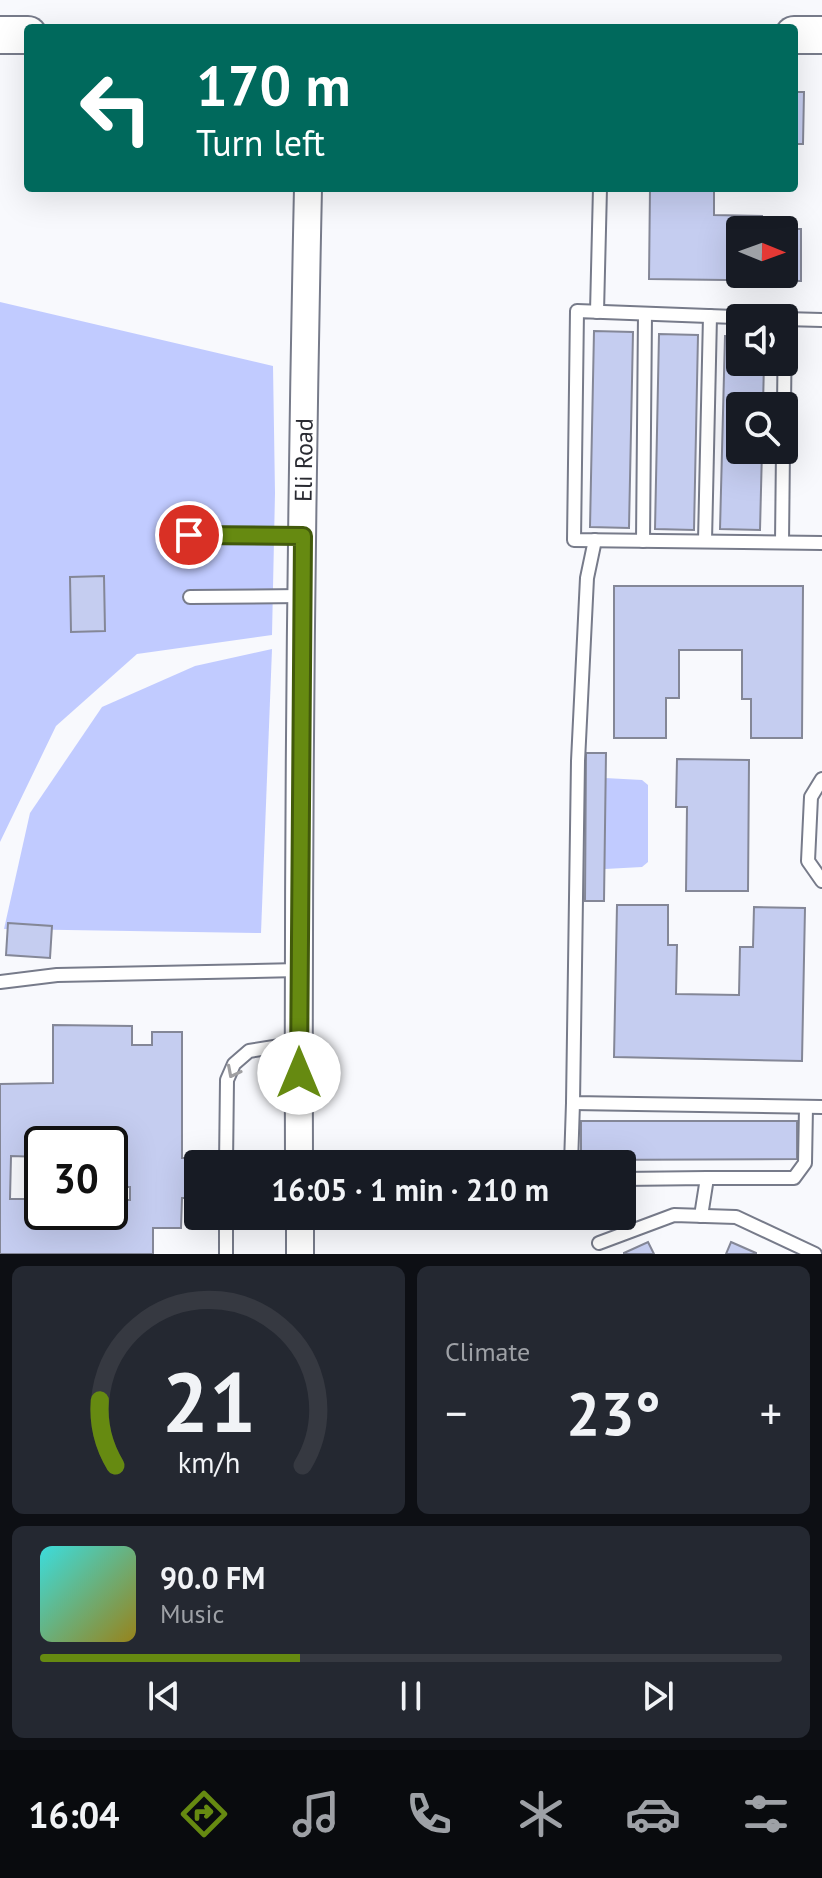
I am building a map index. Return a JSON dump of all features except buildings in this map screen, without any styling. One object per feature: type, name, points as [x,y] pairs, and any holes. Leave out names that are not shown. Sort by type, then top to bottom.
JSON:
[{"type":"street","points":[[0,35],[24,35]]},
{"type":"street","points":[[798,35],[822,35]]},
{"type":"street","name":"Eli Road","points":[[299,1150],[308,192]]},
{"type":"street","points":[[300,1230],[300,1254]]},
{"type":"lane","points":[[597,312],[600,192]]},
{"type":"lane","points":[[726,317],[577,311],[574,540],[822,543]]},
{"type":"lane","points":[[643,541],[645,314]]},
{"type":"lane","points":[[705,541],[710,316]]},
{"type":"lane","points":[[798,319],[822,320]]},
{"type":"lane","points":[[782,542],[783,464]]},
{"type":"lane","points":[[189,535],[303,536]]},
{"type":"lane","points":[[571,1150],[578,761],[587,578],[595,540]]},
{"type":"lane","points":[[190,597],[303,596]]},
{"type":"lane","points":[[822,779],[811,797],[808,861],[822,881]]},
{"type":"lane","points":[[0,982],[57,975],[299,970]]},
{"type":"lane","points":[[226,1150],[227,1080],[234,1064],[249,1051],[299,1043]]},
{"type":"lane","points":[[573,1103],[822,1107]]},
{"type":"lane","points":[[636,1179],[794,1178],[805,1163],[806,1107]]},
{"type":"lane","points":[[701,1216],[707,1178]]},
{"type":"lane","points":[[599,1243],[674,1215],[736,1217],[815,1254]]},
{"type":"lane","points":[[226,1230],[226,1254]]},
{"type":"shaded area","points":[[0,302],[273,366],[275,493],[272,635],[137,654],[56,726],[0,842]]},
{"type":"shaded area","points":[[272,649],[261,933],[4,929],[30,813],[102,707],[195,666]]},
{"type":"shaded area","points":[[605,778],[642,780],[648,785],[648,862],[642,867],[605,869]]},
{"type":"route","points":[[189,535],[303,536],[299,1073]]}]
